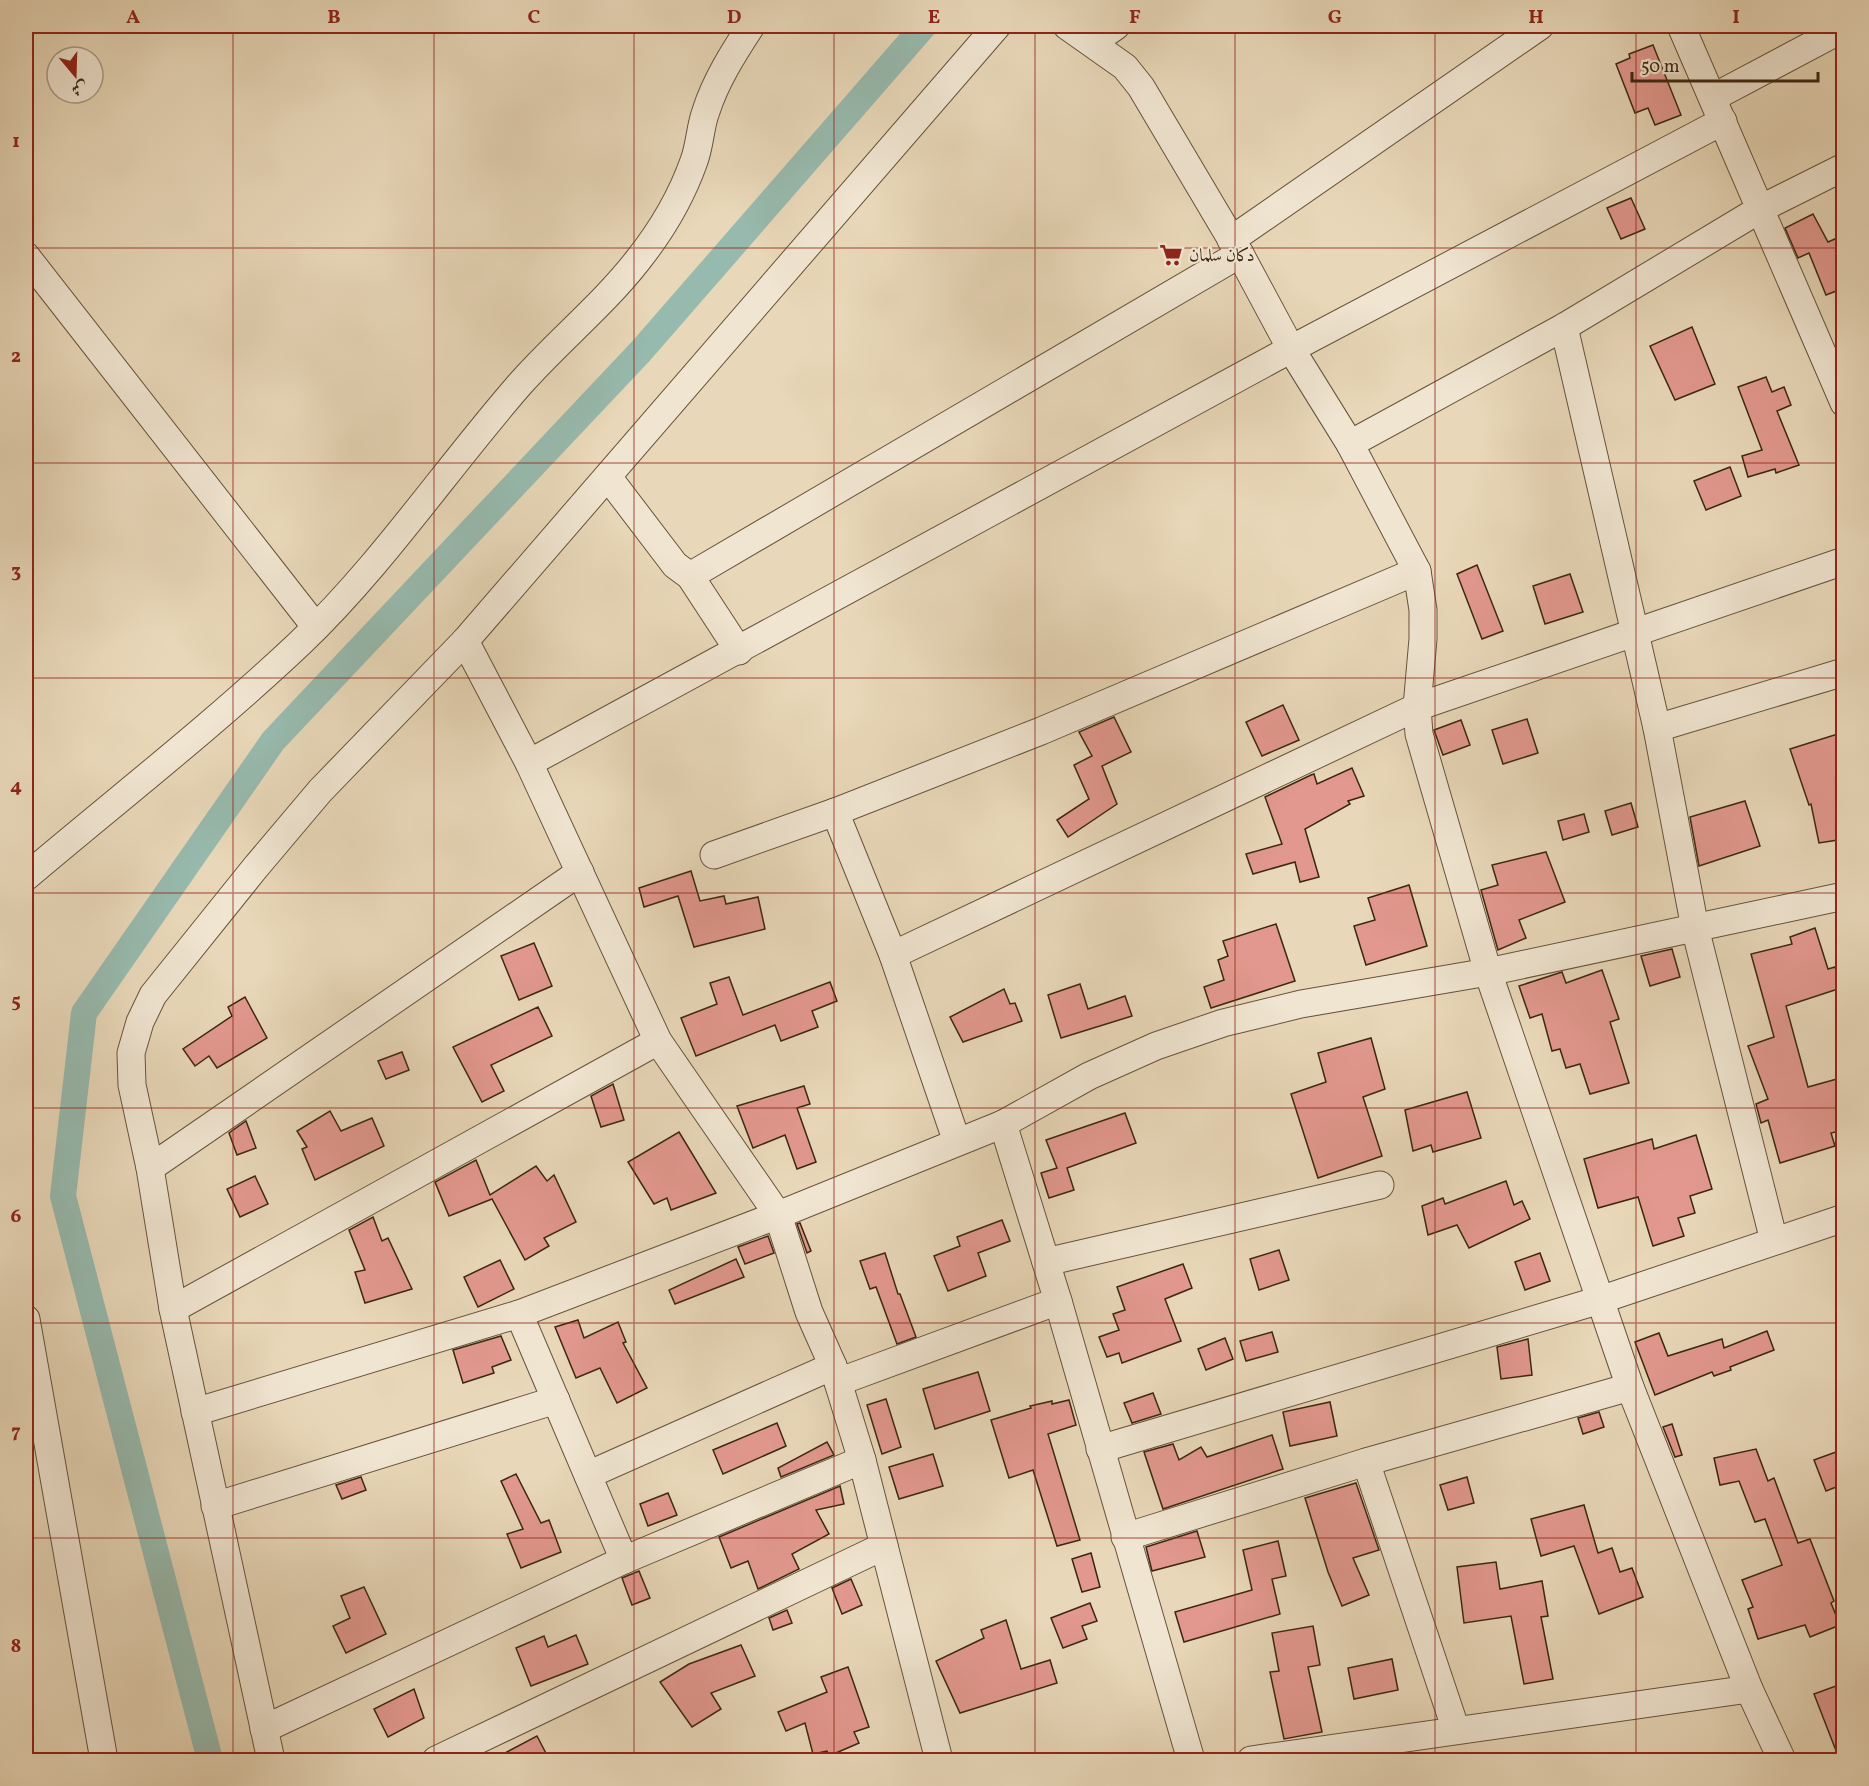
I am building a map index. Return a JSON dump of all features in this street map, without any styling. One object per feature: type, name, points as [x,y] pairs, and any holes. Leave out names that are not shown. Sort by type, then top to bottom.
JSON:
[{"type":"street","points":[[26,877],[196,735],[315,626],[378,560],[485,424],[549,350],[596,306],[638,260],[672,208],[694,161],[706,111],[731,56],[751,26]]},
{"type":"street","points":[[271,1761],[173,1310],[150,1168],[132,1085],[131,1053],[140,1022],[153,995],[320,791],[465,641],[996,26]]},
{"type":"street","points":[[1067,26],[1093,42],[1125,67],[1141,87],[1236,247],[1291,349],[1350,444],[1417,571],[1423,610],[1423,639],[1416,707],[1424,757],[1488,972],[1630,1387],[1749,1689],[1782,1761]]},
{"type":"street","points":[[1093,42],[1116,26]]},
{"type":"street","points":[[690,576],[1236,247],[1540,26]]},
{"type":"street","points":[[1681,26],[1762,208],[1844,403]]},
{"type":"street","points":[[529,763],[739,651],[1291,349],[1719,109],[1844,28]]},
{"type":"street","points":[[1350,444],[1564,327],[1762,208],[1844,167]]},
{"type":"street","points":[[26,256],[315,626]]},
{"type":"street","points":[[1564,327],[1657,728],[1695,928],[1774,1241]]},
{"type":"street","points":[[608,477],[675,565],[690,576],[739,651]]},
{"type":"street","points":[[893,955],[1416,707],[1844,561]]},
{"type":"street","points":[[714,855],[836,812],[1041,731],[1417,571]]},
{"type":"street","points":[[465,641],[529,763],[658,1041],[778,1215],[809,1312],[835,1374],[862,1460],[939,1761]]},
{"type":"street","points":[[1657,728],[1844,672]]},
{"type":"street","points":[[836,812],[893,955],[957,1142]]},
{"type":"street","points":[[150,1168],[580,872]]},
{"type":"street","points":[[195,1412],[519,1314],[778,1215],[1003,1124],[1089,1076],[1156,1047],[1223,1023],[1301,1004],[1488,972],[1844,896]]},
{"type":"street","points":[[173,1310],[658,1041]]},
{"type":"street","points":[[1003,1124],[1058,1301],[1191,1761]]},
{"type":"street","points":[[1046,1262],[1380,1185]]},
{"type":"street","points":[[1100,1449],[1600,1300],[1844,1218]]},
{"type":"street","points":[[588,1475],[835,1374],[1058,1301]]},
{"type":"street","points":[[519,1314],[624,1560]]},
{"type":"street","points":[[26,1319],[104,1761]]},
{"type":"street","points":[[1125,1537],[1366,1462],[1630,1387]]},
{"type":"street","points":[[215,1506],[556,1400]]},
{"type":"street","points":[[264,1730],[624,1560],[862,1460]]},
{"type":"street","points":[[1366,1462],[1456,1730]]},
{"type":"street","points":[[436,1761],[884,1546]]},
{"type":"street","points":[[1251,1761],[1749,1689]]},
{"type":"building","points":[[1653,45],[1681,115],[1655,125],[1648,108],[1635,113],[1616,64],[1630,58],[1629,54]]},
{"type":"building","points":[[1631,198],[1645,229],[1621,239],[1607,208]]},
{"type":"building","points":[[1813,214],[1828,242],[1844,235],[1844,288],[1826,295],[1809,253],[1798,258],[1785,228]]},
{"type":"building","points":[[1692,327],[1715,384],[1675,400],[1650,346]]},
{"type":"building","points":[[1766,377],[1772,392],[1784,387],[1791,405],[1777,411],[1799,465],[1776,473],[1775,469],[1748,477],[1742,456],[1762,450],[1738,387]]},
{"type":"building","points":[[1730,467],[1741,496],[1706,510],[1694,481]]},
{"type":"building","points":[[1477,565],[1503,631],[1482,639],[1457,574]]},
{"type":"building","points":[[1570,574],[1583,612],[1545,624],[1533,586]]},
{"type":"building","points":[[1283,705],[1299,740],[1262,756],[1246,722]]},
{"type":"building","points":[[1114,717],[1131,752],[1102,766],[1117,804],[1068,837],[1057,820],[1089,799],[1074,765],[1092,756],[1079,732]]},
{"type":"building","points":[[1527,719],[1538,753],[1503,764],[1492,730]]},
{"type":"building","points":[[1461,720],[1470,745],[1443,755],[1434,730]]},
{"type":"building","points":[[1844,732],[1844,839],[1819,843],[1811,804],[1809,805],[1790,749]]},
{"type":"building","points":[[1352,768],[1364,796],[1348,801],[1350,804],[1305,829],[1319,877],[1300,882],[1295,862],[1253,874],[1246,854],[1282,844],[1265,797],[1314,774],[1317,784]]},
{"type":"building","points":[[1745,801],[1760,846],[1699,866],[1690,817]]},
{"type":"building","points":[[1631,803],[1638,827],[1612,835],[1605,811]]},
{"type":"building","points":[[1584,814],[1589,832],[1563,840],[1558,821]]},
{"type":"building","points":[[1546,852],[1565,902],[1519,920],[1526,938],[1498,950],[1481,890],[1498,885],[1492,865]]},
{"type":"building","points":[[691,871],[700,901],[724,896],[726,904],[758,897],[765,929],[694,947],[678,896],[644,907],[639,888]]},
{"type":"building","points":[[1409,885],[1427,946],[1366,965],[1354,926],[1375,920],[1368,898]]},
{"type":"building","points":[[1276,924],[1295,981],[1211,1008],[1204,987],[1224,980],[1218,960],[1228,956],[1223,941]]},
{"type":"building","points":[[1815,928],[1828,969],[1835,967],[1841,988],[1786,1006],[1808,1087],[1844,1077],[1844,1130],[1831,1133],[1835,1146],[1780,1163],[1768,1120],[1761,1123],[1756,1104],[1768,1099],[1748,1046],[1774,1037],[1751,954],[1792,944],[1790,937]]},
{"type":"building","points":[[534,943],[552,986],[519,1000],[501,956]]},
{"type":"building","points":[[1672,949],[1680,977],[1650,986],[1641,956]]},
{"type":"building","points":[[1602,970],[1619,1019],[1610,1022],[1629,1083],[1590,1094],[1580,1064],[1566,1068],[1560,1049],[1552,1051],[1542,1014],[1530,1018],[1519,986],[1562,972],[1566,983]]},
{"type":"building","points":[[729,977],[743,1015],[830,982],[837,1001],[812,1011],[818,1027],[781,1041],[775,1025],[696,1056],[681,1018],[717,1004],[710,983]]},
{"type":"building","points":[[1080,984],[1088,1009],[1125,996],[1132,1016],[1061,1038],[1048,995]]},
{"type":"building","points":[[1004,989],[1010,1004],[1015,1003],[1022,1021],[963,1042],[950,1017]]},
{"type":"building","points":[[245,997],[267,1038],[217,1068],[209,1056],[195,1066],[183,1049],[232,1016],[228,1007]]},
{"type":"building","points":[[538,1007],[552,1036],[491,1065],[504,1091],[482,1102],[453,1047]]},
{"type":"building","points":[[1371,1038],[1385,1089],[1363,1097],[1382,1156],[1318,1178],[1291,1094],[1326,1082],[1318,1053]]},
{"type":"building","points":[[402,1052],[409,1070],[386,1079],[378,1061]]},
{"type":"building","points":[[613,1084],[624,1120],[601,1127],[591,1096]]},
{"type":"building","points":[[804,1086],[810,1104],[797,1108],[816,1162],[797,1169],[785,1135],[753,1148],[737,1106]]},
{"type":"building","points":[[1467,1092],[1481,1138],[1433,1152],[1431,1145],[1413,1151],[1405,1110]]},
{"type":"building","points":[[330,1111],[341,1131],[372,1118],[384,1146],[315,1180],[302,1149],[307,1147],[297,1131]]},
{"type":"building","points":[[1125,1113],[1136,1143],[1067,1168],[1074,1190],[1049,1198],[1041,1173],[1057,1168],[1046,1140]]},
{"type":"building","points":[[246,1121],[256,1148],[237,1155],[229,1133]]},
{"type":"building","points":[[679,1132],[716,1193],[671,1210],[667,1198],[654,1204],[628,1162]]},
{"type":"building","points":[[1696,1135],[1712,1189],[1690,1196],[1695,1213],[1678,1218],[1684,1236],[1653,1246],[1638,1197],[1598,1208],[1584,1159],[1652,1139],[1654,1149]]},
{"type":"building","points":[[476,1160],[490,1195],[536,1166],[547,1181],[554,1175],[576,1222],[544,1238],[549,1246],[525,1260],[492,1199],[449,1216],[435,1182]]},
{"type":"building","points":[[255,1176],[268,1204],[240,1217],[227,1189]]},
{"type":"building","points":[[1506,1181],[1514,1205],[1522,1201],[1530,1219],[1469,1248],[1457,1225],[1428,1235],[1422,1206],[1443,1198],[1445,1204]]},
{"type":"building","points":[[373,1217],[382,1241],[388,1238],[412,1289],[365,1303],[355,1272],[365,1270],[349,1230]]},
{"type":"building","points":[[1002,1220],[1010,1241],[978,1253],[986,1276],[948,1291],[934,1256],[960,1246],[957,1237]]},
{"type":"building","points":[[800,1223],[811,1251],[807,1253],[797,1224]]},
{"type":"building","points":[[768,1236],[774,1253],[745,1264],[738,1247]]},
{"type":"building","points":[[1279,1250],[1289,1280],[1259,1290],[1250,1259]]},
{"type":"building","points":[[885,1253],[898,1294],[900,1294],[916,1337],[897,1344],[876,1287],[870,1289],[860,1261]]},
{"type":"building","points":[[1540,1253],[1550,1281],[1525,1290],[1515,1262]]},
{"type":"building","points":[[736,1259],[744,1277],[675,1304],[669,1290]]},
{"type":"building","points":[[500,1260],[514,1289],[478,1307],[464,1277]]},
{"type":"building","points":[[1183,1264],[1192,1288],[1165,1299],[1181,1341],[1122,1363],[1119,1353],[1107,1357],[1099,1337],[1119,1330],[1113,1314],[1125,1310],[1117,1287]]},
{"type":"building","points":[[578,1320],[584,1338],[618,1322],[626,1342],[623,1343],[647,1388],[617,1403],[600,1368],[576,1378],[555,1327]]},
{"type":"building","points":[[1767,1331],[1774,1350],[1730,1367],[1731,1370],[1714,1376],[1712,1372],[1655,1395],[1635,1342],[1659,1333],[1668,1356],[1722,1339],[1724,1348]]},
{"type":"building","points":[[1272,1332],[1278,1352],[1246,1361],[1240,1341]]},
{"type":"building","points":[[501,1336],[511,1360],[492,1367],[494,1373],[463,1383],[453,1350]]},
{"type":"building","points":[[1225,1338],[1233,1359],[1206,1370],[1198,1349]]},
{"type":"building","points":[[1528,1339],[1532,1375],[1501,1379],[1497,1347]]},
{"type":"building","points":[[978,1372],[990,1411],[935,1429],[923,1389]]},
{"type":"building","points":[[1153,1393],[1161,1414],[1132,1423],[1124,1403]]},
{"type":"building","points":[[886,1399],[901,1447],[882,1454],[867,1405]]},
{"type":"building","points":[[1069,1400],[1076,1425],[1048,1434],[1080,1540],[1057,1546],[1033,1470],[1009,1478],[991,1420],[1031,1408],[1030,1406]]},
{"type":"building","points":[[1330,1402],[1337,1436],[1290,1446],[1283,1412]]},
{"type":"building","points":[[1599,1412],[1604,1427],[1583,1434],[1578,1418]]},
{"type":"building","points":[[777,1423],[786,1446],[723,1474],[713,1450]]},
{"type":"building","points":[[1672,1424],[1682,1455],[1675,1457],[1663,1427]]},
{"type":"building","points":[[1272,1435],[1283,1469],[1163,1509],[1144,1452],[1173,1444],[1179,1460],[1201,1447],[1207,1457]]},
{"type":"building","points":[[827,1442],[834,1455],[781,1477],[778,1468]]},
{"type":"building","points":[[1756,1449],[1768,1481],[1774,1478],[1798,1543],[1810,1539],[1834,1601],[1831,1603],[1840,1625],[1810,1637],[1805,1625],[1758,1639],[1748,1609],[1753,1607],[1742,1580],[1782,1565],[1765,1519],[1755,1522],[1739,1481],[1720,1485],[1714,1458]]},
{"type":"building","points":[[1844,1449],[1844,1484],[1826,1491],[1814,1460]]},
{"type":"building","points":[[933,1454],[943,1486],[899,1499],[889,1467]]},
{"type":"building","points":[[516,1474],[541,1523],[549,1520],[561,1552],[521,1568],[507,1534],[523,1529],[501,1481]]},
{"type":"building","points":[[361,1477],[366,1490],[342,1499],[336,1485]]},
{"type":"building","points":[[1467,1477],[1474,1503],[1448,1510],[1440,1485]]},
{"type":"building","points":[[1356,1483],[1379,1550],[1353,1558],[1369,1595],[1342,1606],[1328,1572],[1305,1498]]},
{"type":"building","points":[[840,1486],[844,1504],[816,1510],[829,1534],[792,1554],[799,1569],[758,1589],[748,1561],[731,1568],[719,1537]]},
{"type":"building","points":[[668,1493],[677,1515],[648,1526],[640,1504]]},
{"type":"building","points":[[1584,1505],[1598,1553],[1612,1548],[1620,1572],[1632,1568],[1643,1597],[1599,1614],[1574,1546],[1541,1556],[1531,1519]]},
{"type":"building","points":[[1197,1531],[1205,1557],[1152,1571],[1146,1547]]},
{"type":"building","points":[[1278,1541],[1286,1576],[1272,1579],[1280,1614],[1184,1642],[1175,1612],[1252,1590],[1243,1550]]},
{"type":"building","points":[[1091,1553],[1100,1587],[1082,1592],[1072,1559]]},
{"type":"building","points":[[1496,1562],[1500,1589],[1542,1581],[1548,1616],[1541,1617],[1553,1679],[1524,1684],[1511,1616],[1464,1623],[1457,1567]]},
{"type":"building","points":[[639,1571],[650,1598],[632,1605],[622,1578]]},
{"type":"building","points":[[851,1579],[862,1605],[842,1614],[832,1588]]},
{"type":"building","points":[[364,1587],[386,1634],[346,1653],[333,1626],[350,1618],[341,1596]]},
{"type":"building","points":[[1090,1603],[1097,1621],[1082,1626],[1087,1639],[1063,1648],[1051,1618]]},
{"type":"building","points":[[787,1610],[792,1623],[773,1630],[769,1618]]},
{"type":"building","points":[[1006,1620],[1021,1669],[1050,1660],[1057,1683],[960,1713],[936,1661],[984,1638],[981,1630]]},
{"type":"building","points":[[1313,1626],[1320,1665],[1308,1667],[1322,1732],[1284,1739],[1270,1672],[1279,1671],[1272,1633]]},
{"type":"building","points":[[576,1635],[588,1664],[531,1686],[516,1648],[544,1636],[548,1647]]},
{"type":"building","points":[[741,1645],[755,1676],[711,1693],[721,1709],[692,1727],[660,1682],[689,1664]]},
{"type":"building","points":[[1392,1659],[1398,1690],[1354,1699],[1348,1668]]},
{"type":"building","points":[[848,1667],[869,1727],[854,1732],[859,1743],[829,1756],[827,1751],[813,1754],[805,1723],[786,1731],[778,1712],[827,1692],[821,1677]]},
{"type":"building","points":[[1844,1683],[1844,1761],[1840,1761],[1814,1694]]},
{"type":"building","points":[[414,1689],[424,1718],[388,1737],[374,1709]]},
{"type":"building","points":[[537,1736],[550,1761],[490,1761]]},
{"type":"waterway","points":[[210,1760],[63,1196],[84,1013],[273,741],[641,351],[924,26]]},
{"type":"place","name":"دكان سلمان","points":[[1171,255]]}]
